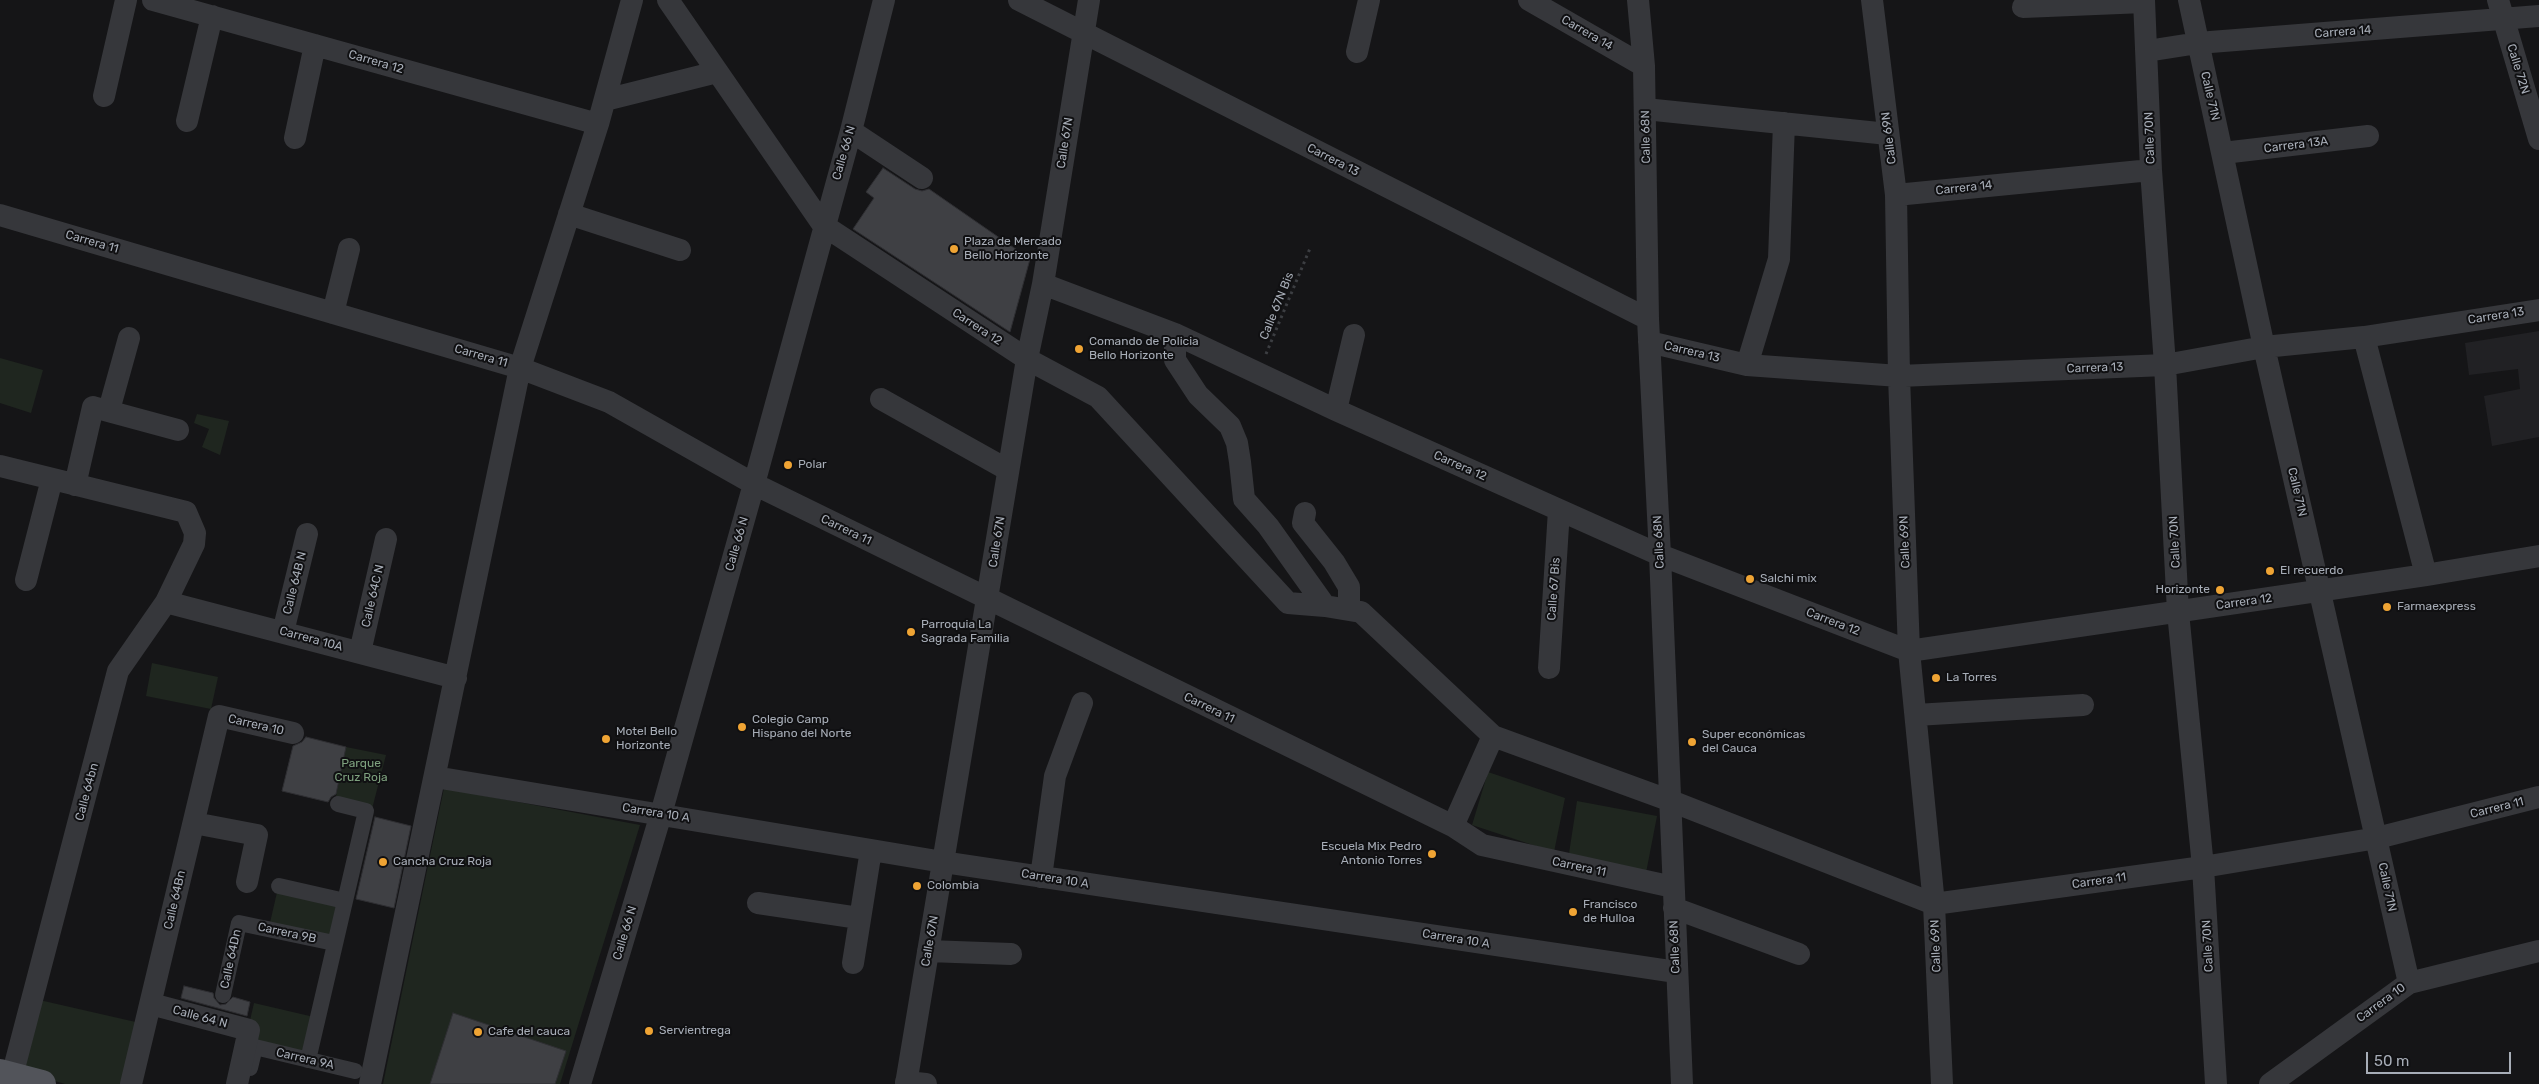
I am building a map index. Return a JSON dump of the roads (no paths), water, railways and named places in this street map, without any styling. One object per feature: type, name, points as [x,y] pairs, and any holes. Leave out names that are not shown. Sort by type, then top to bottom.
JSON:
[{"type":"main road","points":[[6,1074],[42,1084]]},
{"type":"street","points":[[104,96],[126,0]]},
{"type":"street","name":"Carrera 12","points":[[153,0],[206,10],[315,45],[598,124]]},
{"type":"street","points":[[362,1077],[435,777],[520,368],[598,124],[632,0]]},
{"type":"street","name":"Carrera 12","points":[[668,0],[824,226],[1027,359],[1098,397],[1288,603],[1325,606],[1361,612],[1493,736],[1670,801]]},
{"type":"street","name":"Calle 66 N","points":[[580,1084],[661,814],[754,484],[851,130],[884,0]]},
{"type":"street","name":"Carrera 13","points":[[1019,0],[1648,320]]},
{"type":"street","name":"Calle 67N","points":[[913,1083],[928,952],[1027,359],[1043,284],[1082,33],[1089,0]]},
{"type":"street","points":[[1357,52],[1369,0]]},
{"type":"street","name":"Carrera 14","points":[[1529,0],[1644,66]]},
{"type":"street","name":"Calle 68N","points":[[1638,0],[1644,66],[1648,320],[1660,555],[1682,1084]]},
{"type":"street","name":"Calle 69N","points":[[1872,0],[1896,195],[1899,376],[1910,651],[1934,904],[1942,1084]]},
{"type":"street","name":"Calle 71N","points":[[2189,0],[2264,347],[2409,983]]},
{"type":"street","points":[[2022,7],[2144,1]]},
{"type":"street","name":"Calle 70N","points":[[2144,1],[2151,170],[2165,365],[2178,612],[2203,867],[2216,1084]]},
{"type":"street","points":[[187,121],[206,10]]},
{"type":"street","name":"Carrera 14","points":[[2147,51],[2198,43],[2501,10],[2539,16]]},
{"type":"street","name":"Calle 72N","points":[[2501,10],[2539,139]]},
{"type":"street","points":[[295,138],[315,45]]},
{"type":"street","points":[[605,100],[717,72]]},
{"type":"street","points":[[1645,109],[1888,134]]},
{"type":"street","points":[[1747,365],[1779,259],[1784,123]]},
{"type":"street","points":[[851,130],[922,178]]},
{"type":"street","name":"Carrera 13A","points":[[2223,154],[2368,136]]},
{"type":"street","name":"Carrera 14","points":[[1896,195],[2151,170]]},
{"type":"street","points":[[569,214],[680,250]]},
{"type":"street","name":"Carrera 11","points":[[0,215],[520,368],[609,402],[754,484],[1452,826],[1482,845],[1674,897],[1799,954]]},
{"type":"street","points":[[334,313],[349,249]]},
{"type":"street","name":"Carrera 12","points":[[1043,284],[1175,334],[1336,410],[1660,555],[1910,651],[2426,575],[2539,556]]},
{"type":"street","name":"Carrera 13","points":[[1649,342],[1747,365],[1899,376],[2165,365],[2264,347],[2364,337],[2539,310]]},
{"type":"street","points":[[1175,334],[1175,360],[1198,395],[1230,426],[1237,444],[1244,499],[1268,526],[1325,606]]},
{"type":"street","points":[[1336,410],[1354,335]]},
{"type":"street","points":[[2364,337],[2426,575]]},
{"type":"street","points":[[109,410],[129,338]]},
{"type":"street","points":[[880,399],[1008,470]]},
{"type":"street","points":[[0,466],[75,485],[93,407],[178,430]]},
{"type":"street","points":[[26,580],[52,479]]},
{"type":"street","name":"Calle 64bn","points":[[6,1074],[118,671],[166,602],[194,544],[195,533],[186,512],[75,485]]},
{"type":"street","name":"Calle 67 Bis","points":[[1549,668],[1559,510]]},
{"type":"street","points":[[1305,513],[1303,523],[1334,562],[1349,587],[1349,609]]},
{"type":"street","name":"Calle 64B N","points":[[283,632],[307,534]]},
{"type":"street","name":"Calle 64C N","points":[[360,652],[386,539]]},
{"type":"street","name":"Carrera 10A","points":[[166,602],[456,678]]},
{"type":"street","points":[[1041,877],[1055,776],[1082,703]]},
{"type":"street","points":[[1916,715],[2083,705]]},
{"type":"street","name":"Carrera 10","points":[[219,716],[293,733]]},
{"type":"street","name":"Calle 64Bn","points":[[131,1084],[219,716]]},
{"type":"street","points":[[1452,826],[1493,736]]},
{"type":"street","name":"Carrera 10 A","points":[[435,777],[943,862],[1676,972]]},
{"type":"street","name":"Carrera 11","points":[[1670,801],[1934,904],[2203,867],[2377,838],[2539,797]]},
{"type":"street","points":[[308,1060],[366,811],[338,804]]},
{"type":"street","points":[[194,823],[257,835],[247,882]]},
{"type":"street","points":[[853,963],[871,850]]},
{"type":"street","points":[[279,886],[345,901]]},
{"type":"street","points":[[758,903],[859,918]]},
{"type":"street","name":"Carrera 9B","points":[[239,923],[334,943]]},
{"type":"street","name":"Calle 64Dn","points":[[223,995],[239,923]]},
{"type":"street","name":"Carrera 10","points":[[2270,1084],[2409,983],[2539,951]]},
{"type":"street","points":[[928,952],[1011,954]]},
{"type":"street","name":"Calle 64 N","points":[[151,1004],[252,1038]]},
{"type":"street","points":[[237,1084],[252,1038]]},
{"type":"street","points":[[246,1084],[252,1038]]},
{"type":"street","name":"Carrera 9A","points":[[252,1038],[308,1060],[362,1077]]},
{"type":"place","name":"Plaza de Mercado Bello Horizonte","points":[[954,249]]},
{"type":"place","name":"Comando de Policia Bello Horizonte","points":[[1079,349]]},
{"type":"place","name":"Polar","points":[[788,465]]},
{"type":"place","name":"El recuerdo","points":[[2270,571]]},
{"type":"place","name":"Salchi mix","points":[[1750,579]]},
{"type":"place","name":"Horizonte","points":[[2220,590]]},
{"type":"place","name":"Farmaexpress","points":[[2387,607]]},
{"type":"place","name":"Parroquia La Sagrada Familia","points":[[911,632]]},
{"type":"place","name":"La Torres","points":[[1936,678]]},
{"type":"place","name":"Colegio Camp Hispano del Norte","points":[[742,727]]},
{"type":"place","name":"Motel Bello Horizonte","points":[[606,739]]},
{"type":"place","name":"Super económicas del Cauca","points":[[1692,742]]},
{"type":"place","name":"Escuela Mix Pedro Antonio Torres","points":[[1432,854]]},
{"type":"place","name":"Cancha Cruz Roja","points":[[383,862]]},
{"type":"place","name":"Colombia","points":[[917,886]]},
{"type":"place","name":"Francisco de Hulloa","points":[[1573,912]]},
{"type":"place","name":"Servientrega","points":[[649,1031]]},
{"type":"place","name":"Cafe del cauca","points":[[478,1032]]},
{"type":"park label","name":"Parque Cruz Roja","points":[[361,771]]}]
